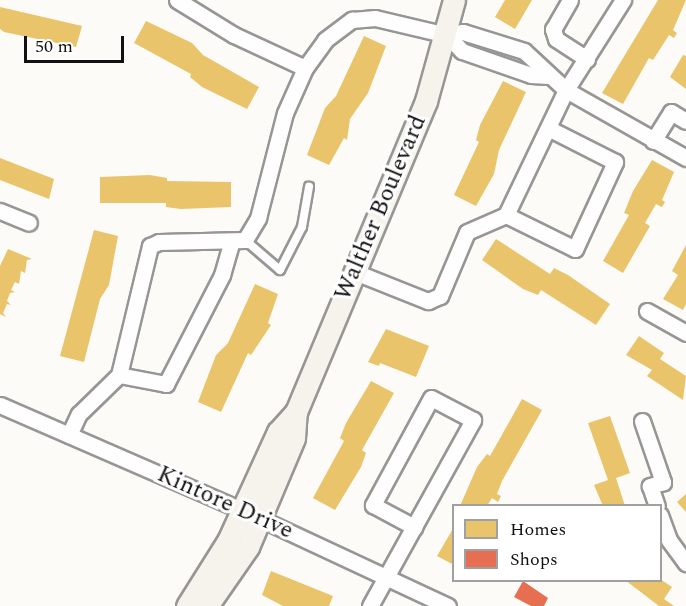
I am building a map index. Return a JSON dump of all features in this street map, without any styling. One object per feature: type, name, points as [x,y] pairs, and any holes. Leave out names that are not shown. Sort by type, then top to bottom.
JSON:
[{"type":"main road","name":"Walther Boulevard","points":[[187,606],[252,515],[294,438],[296,412],[426,100],[447,36],[454,0]]},
{"type":"main road","name":"Walther Boulevard","points":[[207,606],[248,547],[252,515]]},
{"type":"street","points":[[177,0],[234,35],[305,68]]},
{"type":"street","points":[[570,0],[553,29],[556,39],[587,59]]},
{"type":"street","points":[[355,272],[435,300],[467,232],[506,215],[566,90],[623,0]]},
{"type":"street","points":[[119,375],[166,384],[239,241],[258,218],[285,113],[305,68],[332,33],[364,17],[447,36],[463,32],[524,51],[566,90],[686,159]]},
{"type":"street","points":[[653,141],[671,112],[686,121]]},
{"type":"street","points":[[506,215],[575,249],[615,162],[548,128]]},
{"type":"street","points":[[0,211],[29,223]]},
{"type":"street","points":[[69,435],[79,414],[119,375],[150,246],[159,242],[239,241]]},
{"type":"street","points":[[647,311],[686,333]]},
{"type":"street","points":[[370,606],[387,576],[473,420],[431,398],[373,505],[414,527]]},
{"type":"street","name":"Kintore Drive","points":[[0,405],[252,515],[387,576],[447,606]]},
{"type":"street","points":[[642,421],[663,482],[650,486],[656,504]]},
{"type":"street","points":[[662,521],[669,540],[686,563]]},
{"type":"lane","points":[[239,241],[280,270],[302,227],[309,187]]},
{"type":"building: Homes","points":[[505,0],[532,0],[515,29],[495,17]]},
{"type":"building: Homes","points":[[658,0],[686,0],[673,30],[677,33],[674,38],[669,35],[653,60],[649,58],[623,104],[602,93]]},
{"type":"building: Homes","points":[[0,7],[82,26],[76,47],[4,32],[0,29]]},
{"type":"building: Homes","points":[[146,21],[192,43],[203,55],[259,87],[247,109],[202,87],[190,77],[191,74],[134,43]]},
{"type":"building: Homes","points":[[364,36],[386,46],[368,93],[350,119],[347,140],[344,138],[329,165],[307,155],[325,108],[336,96]]},
{"type":"building: Homes","points":[[683,55],[686,56],[686,89],[670,77]]},
{"type":"building: Homes","points":[[503,81],[526,92],[499,150],[494,174],[476,206],[454,195],[479,142],[476,140],[480,125]]},
{"type":"building: Homes","points":[[0,158],[54,179],[49,199],[0,180]]},
{"type":"building: Homes","points":[[652,160],[674,172],[662,200],[665,202],[662,207],[656,204],[645,223],[650,226],[623,273],[603,261],[629,215],[624,213],[633,191]]},
{"type":"building: Homes","points":[[150,175],[167,178],[167,181],[231,182],[231,207],[181,209],[166,207],[166,203],[100,203],[100,177]]},
{"type":"building: Homes","points":[[94,230],[118,236],[109,285],[100,299],[84,362],[60,356]]},
{"type":"building: Homes","points":[[496,239],[550,274],[554,268],[568,275],[610,304],[596,325],[541,290],[538,295],[523,289],[482,260]]},
{"type":"building: Homes","points":[[686,245],[686,304],[683,310],[663,299],[678,275],[672,271]]},
{"type":"building: Homes","points":[[8,249],[32,259],[27,260],[25,273],[21,271],[19,284],[15,282],[11,290],[15,292],[10,293],[7,301],[11,305],[7,304],[3,313],[6,317],[0,314],[0,266]]},
{"type":"building: Homes","points":[[255,284],[278,294],[268,323],[271,325],[251,355],[248,353],[221,412],[198,402],[216,355],[228,343]]},
{"type":"building: Homes","points":[[386,329],[429,346],[416,377],[380,363],[379,366],[368,362]]},
{"type":"building: Homes","points":[[639,336],[664,353],[660,359],[686,376],[683,400],[647,376],[652,370],[626,355]]},
{"type":"building: Homes","points":[[371,381],[394,393],[362,450],[366,453],[361,467],[335,510],[313,498],[344,441],[340,438],[346,423]]},
{"type":"building: Homes","points":[[522,399],[542,410],[502,481],[497,494],[501,496],[498,502],[492,498],[488,504],[461,504],[477,467],[487,454],[490,456]]},
{"type":"building: Homes","points":[[610,416],[630,473],[616,478],[624,504],[602,504],[594,485],[608,480],[588,423]]},
{"type":"building: Homes","points":[[686,494],[686,512],[677,502]]},
{"type":"building: Homes","points":[[452,530],[452,564],[437,556]]},
{"type":"building: Homes","points":[[271,571],[333,596],[329,606],[283,606],[262,595]]},
{"type":"building: Homes","points":[[662,580],[672,587],[664,599],[674,606],[659,606],[628,582]]},
{"type":"building: Shops","points":[[524,582],[548,598],[544,606],[531,606],[514,597]]}]
